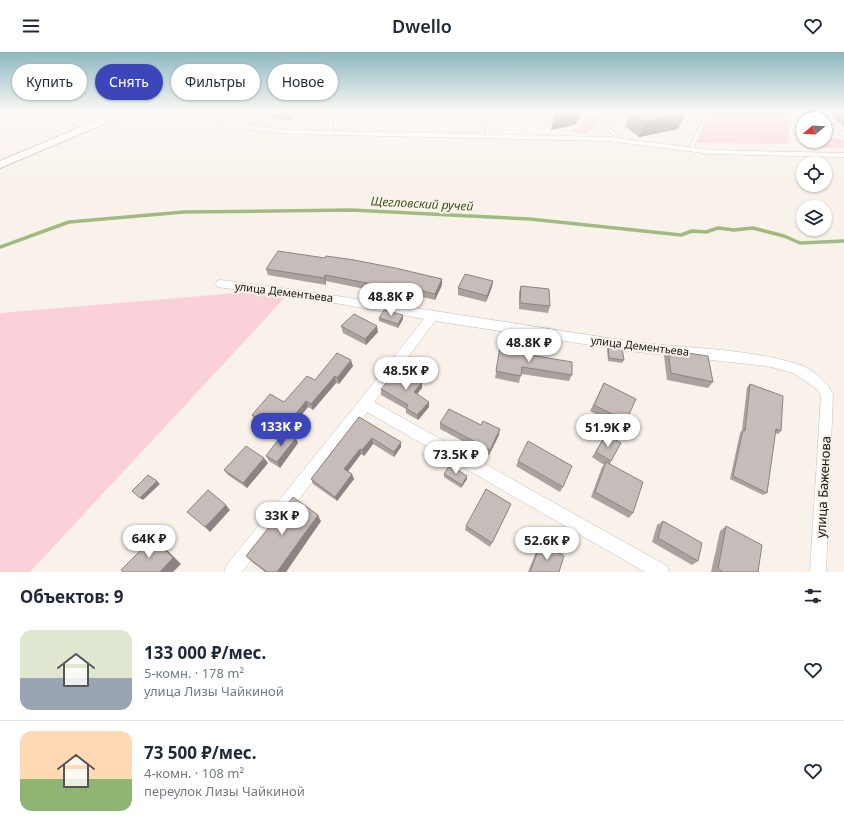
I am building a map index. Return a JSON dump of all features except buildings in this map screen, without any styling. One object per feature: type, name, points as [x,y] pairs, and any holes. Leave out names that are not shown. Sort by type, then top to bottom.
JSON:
[{"type":"street","points":[[0,166],[68,136]]},
{"type":"street","points":[[496,136],[633,141],[694,150],[844,155]]},
{"type":"street","name":"улица Дементьева","points":[[221,284],[324,297],[432,316],[629,346],[767,361],[797,369],[821,384],[827,394],[827,402]]},
{"type":"street","points":[[232,572],[365,404],[432,316]]},
{"type":"street","name":"улица Баженова","points":[[818,572],[827,402]]},
{"type":"street","points":[[365,404],[545,505],[660,572]]},
{"type":"lane","points":[[608,140],[617,136]]},
{"type":"lane","points":[[694,150],[692,146],[697,136]]},
{"type":"shaded area","points":[[700,136],[789,136],[788,144],[697,143]]},
{"type":"shaded area","points":[[832,138],[840,138],[844,141],[844,148],[832,148]]},
{"type":"shaded area","points":[[294,288],[30,572],[0,572],[0,313]]},
{"type":"waterway","name":"Щегловский ручей","points":[[0,247],[69,222],[184,212],[351,210],[530,219],[681,235],[692,231],[706,232],[718,228],[734,230],[753,228],[784,236],[800,243],[844,241]]}]
